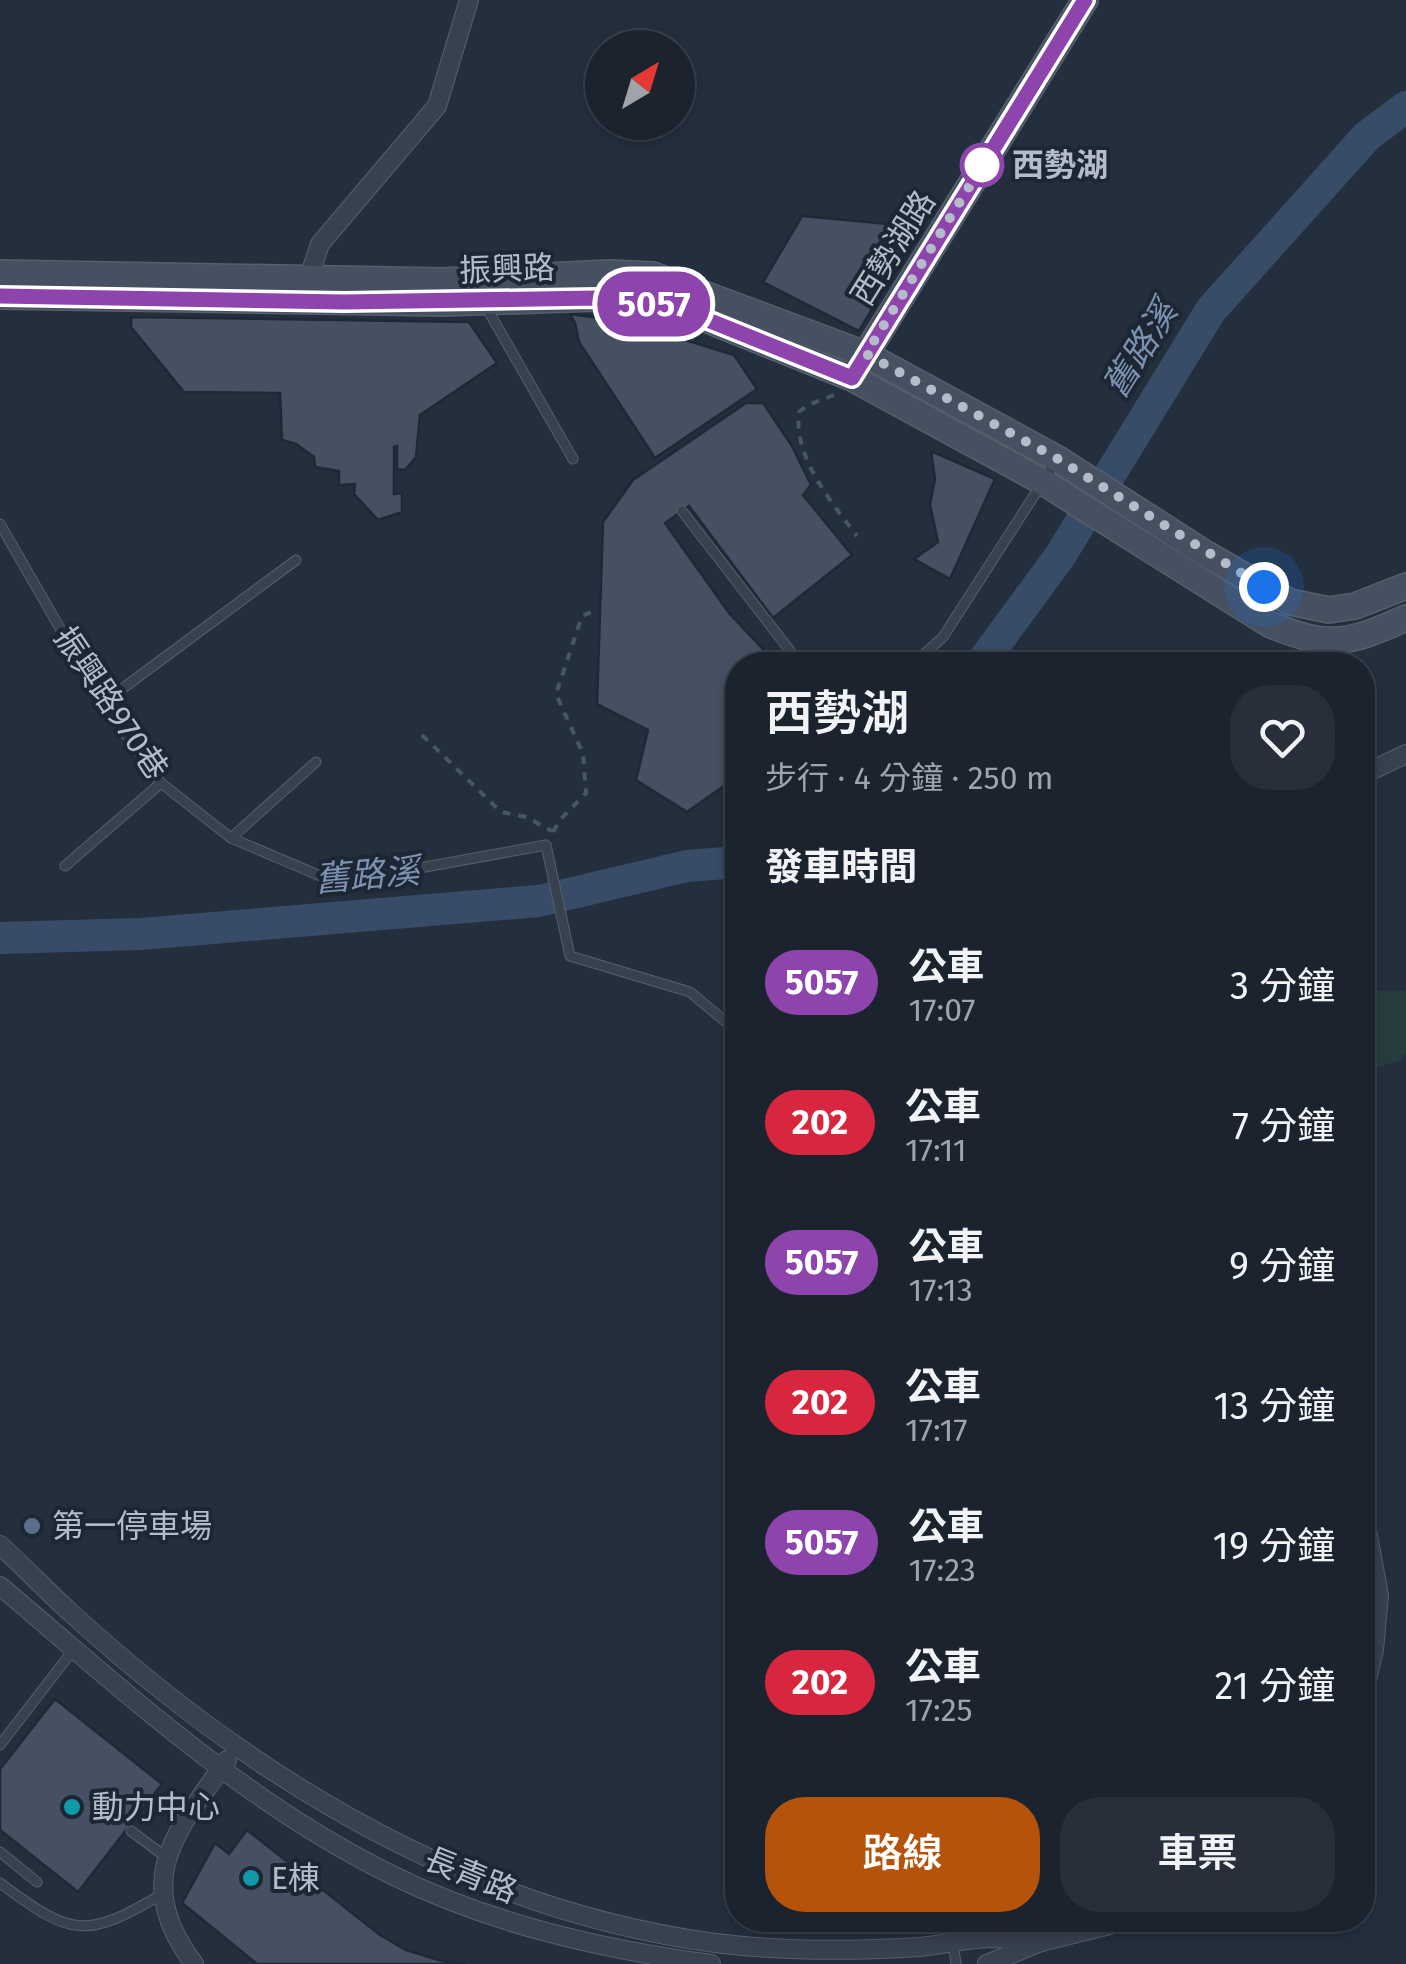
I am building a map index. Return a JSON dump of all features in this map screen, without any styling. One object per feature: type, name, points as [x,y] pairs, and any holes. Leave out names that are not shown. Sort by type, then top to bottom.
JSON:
[{"type":"street","points":[[306,291],[320,244],[437,106],[470,0]]},
{"type":"street","name":"西勢湖路","points":[[852,378],[1085,0]]},
{"type":"street","name":"振興路","points":[[481,290],[610,273],[653,275],[866,354],[1058,459],[1290,602],[1310,608],[1355,606],[1406,586]]},
{"type":"street","name":"振興路","points":[[0,274],[306,291]]},
{"type":"street","name":"振興路","points":[[0,296],[481,290],[645,302],[683,310],[852,378],[1043,482],[1270,624],[1302,638],[1330,643],[1406,618]]},
{"type":"street","points":[[1375,769],[1406,754]]},
{"type":"street","name":"長青路","points":[[0,1545],[72,1614],[237,1747],[363,1828],[442,1865],[546,1906],[716,1943],[918,1947],[988,1938],[1040,1942]]},
{"type":"street","points":[[1375,1569],[1379,1594],[1375,1639]]},
{"type":"street","name":"長青路","points":[[0,1586],[221,1769],[300,1822],[392,1876],[522,1924],[598,1946],[672,1961],[710,1964]]},
{"type":"street","points":[[194,1964],[162,1894],[166,1858],[184,1821],[237,1747]]},
{"type":"street","name":"長青路","points":[[987,1964],[1040,1942],[1081,1932]]},
{"type":"street","points":[[672,1961],[675,1935]]},
{"type":"lane","points":[[481,290],[573,459]]},
{"type":"lane","points":[[926,652],[943,637],[1058,459]]},
{"type":"lane","points":[[682,511],[791,652]]},
{"type":"lane","name":"振興路970巷","points":[[0,524],[102,703],[161,783],[231,838],[337,883],[546,845]]},
{"type":"lane","points":[[102,703],[296,560]]},
{"type":"lane","points":[[231,838],[316,762]]},
{"type":"lane","points":[[65,866],[161,783]]},
{"type":"lane","points":[[546,845],[570,956],[690,992],[725,1021]]},
{"type":"lane","points":[[0,1745],[74,1649]]},
{"type":"lane","points":[[131,1830],[166,1858]]},
{"type":"lane","points":[[0,1852],[37,1882]]},
{"type":"lane","points":[[0,1883],[44,1916],[79,1928],[119,1920],[162,1894]]},
{"type":"lane","points":[[952,1943],[956,1964]]},
{"type":"path","points":[[852,378],[830,398],[799,412],[798,423],[824,492],[857,536]]},
{"type":"path","points":[[546,845],[586,793],[583,754],[556,694],[582,616],[592,612]]},
{"type":"path","points":[[422,736],[501,812],[526,817],[554,832]]},
{"type":"green space","points":[[1375,990],[1406,991],[1406,1053],[1400,1060],[1375,1069]]},
{"type":"building","points":[[802,216],[921,227],[859,331],[763,282]]},
{"type":"building","points":[[570,314],[680,329],[679,338],[734,355],[757,389],[655,458],[579,342]]},
{"type":"building","points":[[131,317],[469,322],[497,363],[420,415],[416,457],[405,470],[397,469],[397,446],[394,447],[394,494],[402,493],[402,512],[378,520],[354,494],[355,484],[339,485],[339,471],[315,467],[314,457],[296,444],[282,440],[280,393],[184,392],[131,327]]},
{"type":"building","points":[[746,403],[763,403],[792,446],[811,485],[803,495],[852,555],[773,618],[689,506],[665,523],[729,613],[766,652],[725,652],[725,785],[687,812],[636,780],[648,730],[597,704],[603,522],[633,480]]},
{"type":"building","points":[[931,451],[995,479],[950,579],[914,559],[938,542],[930,505],[935,479]]},
{"type":"building","name":"動力中心","points":[[55,1699],[162,1784],[78,1892],[0,1830],[0,1769]]},
{"type":"building","name":"E棟","points":[[247,1830],[380,1935],[406,1950],[466,1964],[257,1964],[182,1903],[215,1843],[229,1854]]},
{"type":"waterway","name":"舊路溪","points":[[990,652],[1060,556],[1211,310],[1367,136],[1406,107]]},
{"type":"waterway","name":"舊路溪","points":[[0,938],[141,934],[539,901],[687,866],[725,863]]},
{"type":"bus line","name":"5057","points":[[0,296],[444,303],[597,298],[645,302],[683,310],[852,378],[1085,0]]},
{"type":"place","name":"西勢湖","points":[[982,165]]},
{"type":"place","name":"第一停車場","points":[[32,1526]]},
{"type":"place","name":"動力中心","points":[[72,1807]]},
{"type":"place","name":"E棟","points":[[251,1878]]},
{"type":"route","points":[[982,165],[985,161],[866,354],[1058,459],[1264,587]]}]
